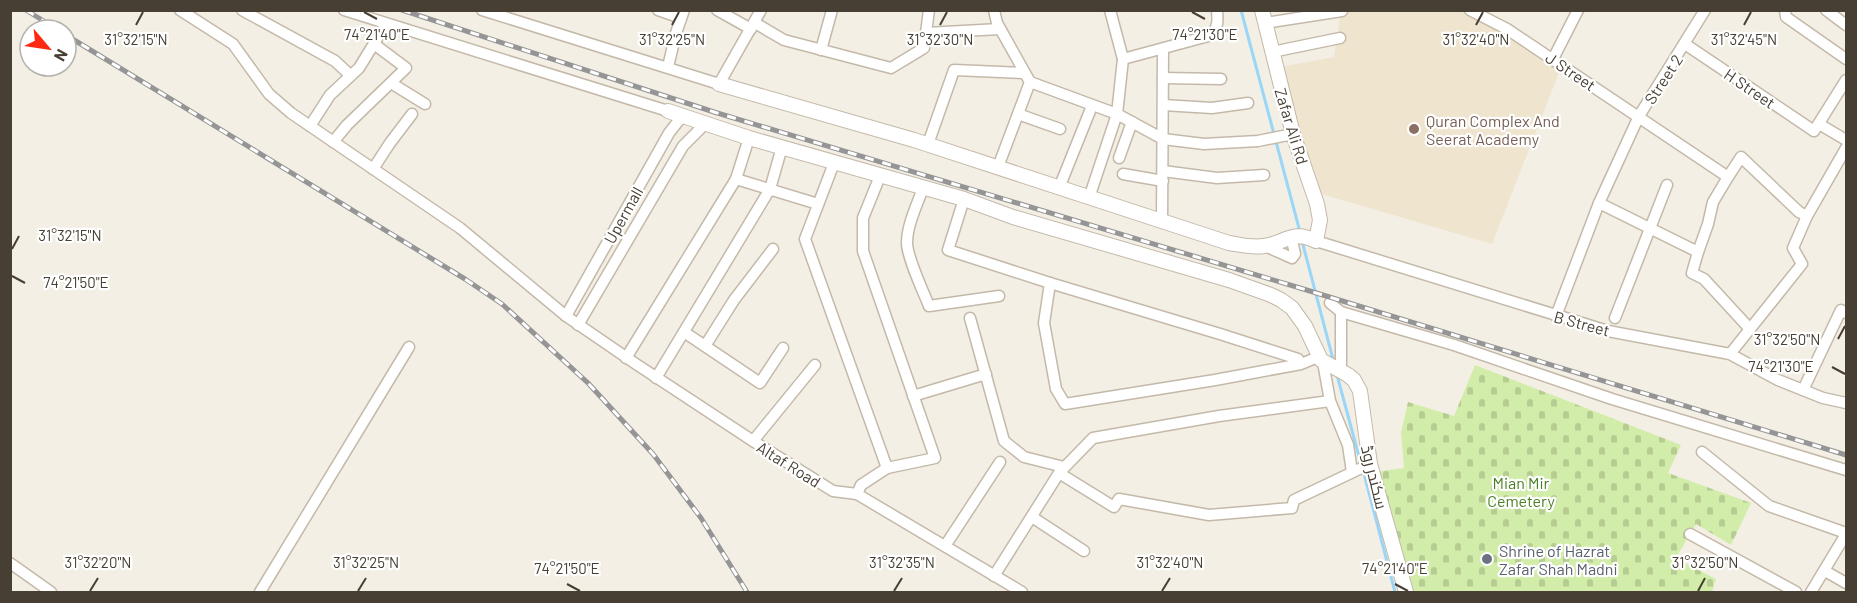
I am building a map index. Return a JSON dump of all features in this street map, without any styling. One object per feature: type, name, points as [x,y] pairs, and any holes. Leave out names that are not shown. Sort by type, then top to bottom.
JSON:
[{"type":"street","name":"Altaf Road","points":[[180,10],[233,44],[269,94],[291,113],[460,228],[566,316],[626,358],[833,491],[857,494],[1022,592]]},
{"type":"street","points":[[242,10],[336,61],[350,75]]},
{"type":"street","points":[[344,10],[668,111]]},
{"type":"street","points":[[658,10],[683,14],[668,67]]},
{"type":"street","points":[[717,10],[784,40],[891,68],[924,48],[929,10]]},
{"type":"street","points":[[719,84],[761,10]]},
{"type":"street","points":[[821,50],[832,10]]},
{"type":"street","points":[[994,10],[1000,29],[1027,78],[1018,114],[998,167]]},
{"type":"street","points":[[1089,198],[1117,114],[1124,59],[1110,10]]},
{"type":"street","points":[[1124,59],[1212,35],[1218,22],[1217,10]]},
{"type":"street","name":"J Street","points":[[1470,10],[1507,29],[1728,177]]},
{"type":"street","points":[[1553,59],[1578,10]]},
{"type":"street","name":"Street 2","points":[[1556,316],[1599,203],[1639,116],[1705,10]]},
{"type":"street","points":[[1785,10],[1786,17],[1846,60]]},
{"type":"street","points":[[1826,10],[1846,25]]},
{"type":"street","points":[[487,11],[719,84],[928,144],[1229,243],[1249,247],[1264,246],[1301,237]]},
{"type":"street","points":[[1263,17],[1342,11]]},
{"type":"street","name":"Zafar Ali Rd","points":[[1263,17],[1272,52],[1287,136],[1317,204],[1320,220],[1301,237]]},
{"type":"street","points":[[310,126],[330,95],[359,68],[386,24]]},
{"type":"street","points":[[926,33],[1000,29]]},
{"type":"street","points":[[1272,52],[1340,38]]},
{"type":"street","points":[[333,142],[347,125],[406,68],[374,44]]},
{"type":"street","name":"H Street","points":[[1685,44],[1817,128],[1846,140]]},
{"type":"street","points":[[1162,222],[1163,49]]},
{"type":"street","points":[[928,144],[954,70],[1027,78],[1092,106],[1117,114],[1163,139],[1203,144],[1258,141],[1287,136]]},
{"type":"street","points":[[1163,78],[1221,79]]},
{"type":"street","points":[[391,83],[424,104]]},
{"type":"street","points":[[1817,128],[1845,84]]},
{"type":"street","points":[[1163,105],[1212,108],[1248,103]]},
{"type":"street","points":[[1059,188],[1092,106]]},
{"type":"street","name":"سکندر روڈ","points":[[668,111],[749,138],[963,199],[1013,217],[1218,277],[1281,300],[1299,316],[1329,364],[1354,380],[1360,391],[1361,468],[1406,592]]},
{"type":"street","points":[[373,169],[412,114]]},
{"type":"street","points":[[1018,114],[1060,129]]},
{"type":"street","name":"Upermall","points":[[566,316],[669,133],[683,116]]},
{"type":"street","points":[[1119,158],[1132,122]]},
{"type":"street","points":[[579,325],[683,146],[706,123]]},
{"type":"street","points":[[626,358],[736,179],[749,138]]},
{"type":"street","points":[[657,378],[770,189],[782,147]]},
{"type":"street","points":[[1730,354],[1802,264],[1793,248],[1807,216],[1846,148]]},
{"type":"street","points":[[1750,329],[1704,279],[1692,273],[1713,202],[1741,157],[1799,212],[1807,216]]},
{"type":"street","points":[[834,163],[805,239],[887,468]]},
{"type":"street","points":[[1123,174],[1218,178],[1264,176]]},
{"type":"street","points":[[857,494],[861,485],[887,468],[935,458],[862,251],[863,218],[880,176]]},
{"type":"street","points":[[736,179],[818,204]]},
{"type":"street","points":[[1615,318],[1668,185]]},
{"type":"street","points":[[923,188],[909,230],[907,244],[911,262],[929,306],[999,296]]},
{"type":"street","points":[[963,199],[948,250],[1220,334],[1298,360],[1301,364]]},
{"type":"street","points":[[1599,203],[1698,252]]},
{"type":"street","points":[[1264,246],[1292,258],[1301,237]]},
{"type":"street","name":"B Street","points":[[1301,237],[1608,331],[1730,354],[1778,380],[1823,398],[1846,403]]},
{"type":"street","points":[[705,346],[734,300],[773,249]]},
{"type":"street","points":[[1050,283],[1044,323],[1056,389],[1065,405],[1301,364],[1329,364]]},
{"type":"street","points":[[1330,303],[1341,312],[1454,345],[1612,399],[1846,470]]},
{"type":"street","points":[[1803,390],[1840,310],[1846,313]]},
{"type":"street","points":[[1341,312],[1329,364],[1330,401],[1348,445],[1352,462],[1361,468]]},
{"type":"street","points":[[970,318],[1004,441],[1024,457],[1062,470],[1114,507],[1119,499],[1209,515],[1292,508],[1294,500],[1361,468]]},
{"type":"street","points":[[684,332],[760,383],[783,348]]},
{"type":"street","points":[[260,592],[410,347]]},
{"type":"street","points":[[753,441],[815,365]]},
{"type":"street","points":[[913,396],[986,374]]},
{"type":"street","points":[[994,576],[1062,470],[1093,438],[1219,416],[1330,401]]},
{"type":"street","points":[[1702,452],[1769,506],[1846,533],[1811,592]]},
{"type":"street","points":[[945,546],[1000,462]]},
{"type":"street","points":[[1032,517],[1084,551]]},
{"type":"street","points":[[1690,534],[1796,592]]},
{"type":"street","points":[[10,563],[51,592]]},
{"type":"street","points":[[1825,571],[1846,583]]},
{"type":"shaded area","name":"Quran Complex And Seerat Academy","points":[[1341,10],[1468,11],[1562,65],[1492,244],[1308,190],[1275,68],[1334,57]]},
{"type":"green space","name":"Mian Mir Cemetery","points":[[1475,365],[1681,445],[1668,473],[1751,503],[1731,545],[1696,524],[1676,558],[1716,579],[1712,592],[1405,592],[1375,472],[1404,468],[1401,433],[1408,402],[1454,416]]},
{"type":"waterway","points":[[1241,10],[1300,232]]},
{"type":"waterway","points":[[1302,241],[1334,363]]},
{"type":"waterway","points":[[1337,375],[1361,464]]},
{"type":"waterway","points":[[1363,470],[1395,592]]},
{"type":"railway","points":[[26,10],[39,18]]},
{"type":"railway","points":[[402,10],[714,112],[1846,455]]},
{"type":"railway","points":[[78,42],[465,279],[502,304],[588,383],[653,454],[701,518],[747,592]]},
{"type":"place","name":"Quran Complex And Seerat Academy","points":[[1414,129]]},
{"type":"place","name":"Shrine of Hazrat Zafar Shah Madni","points":[[1487,559]]}]
